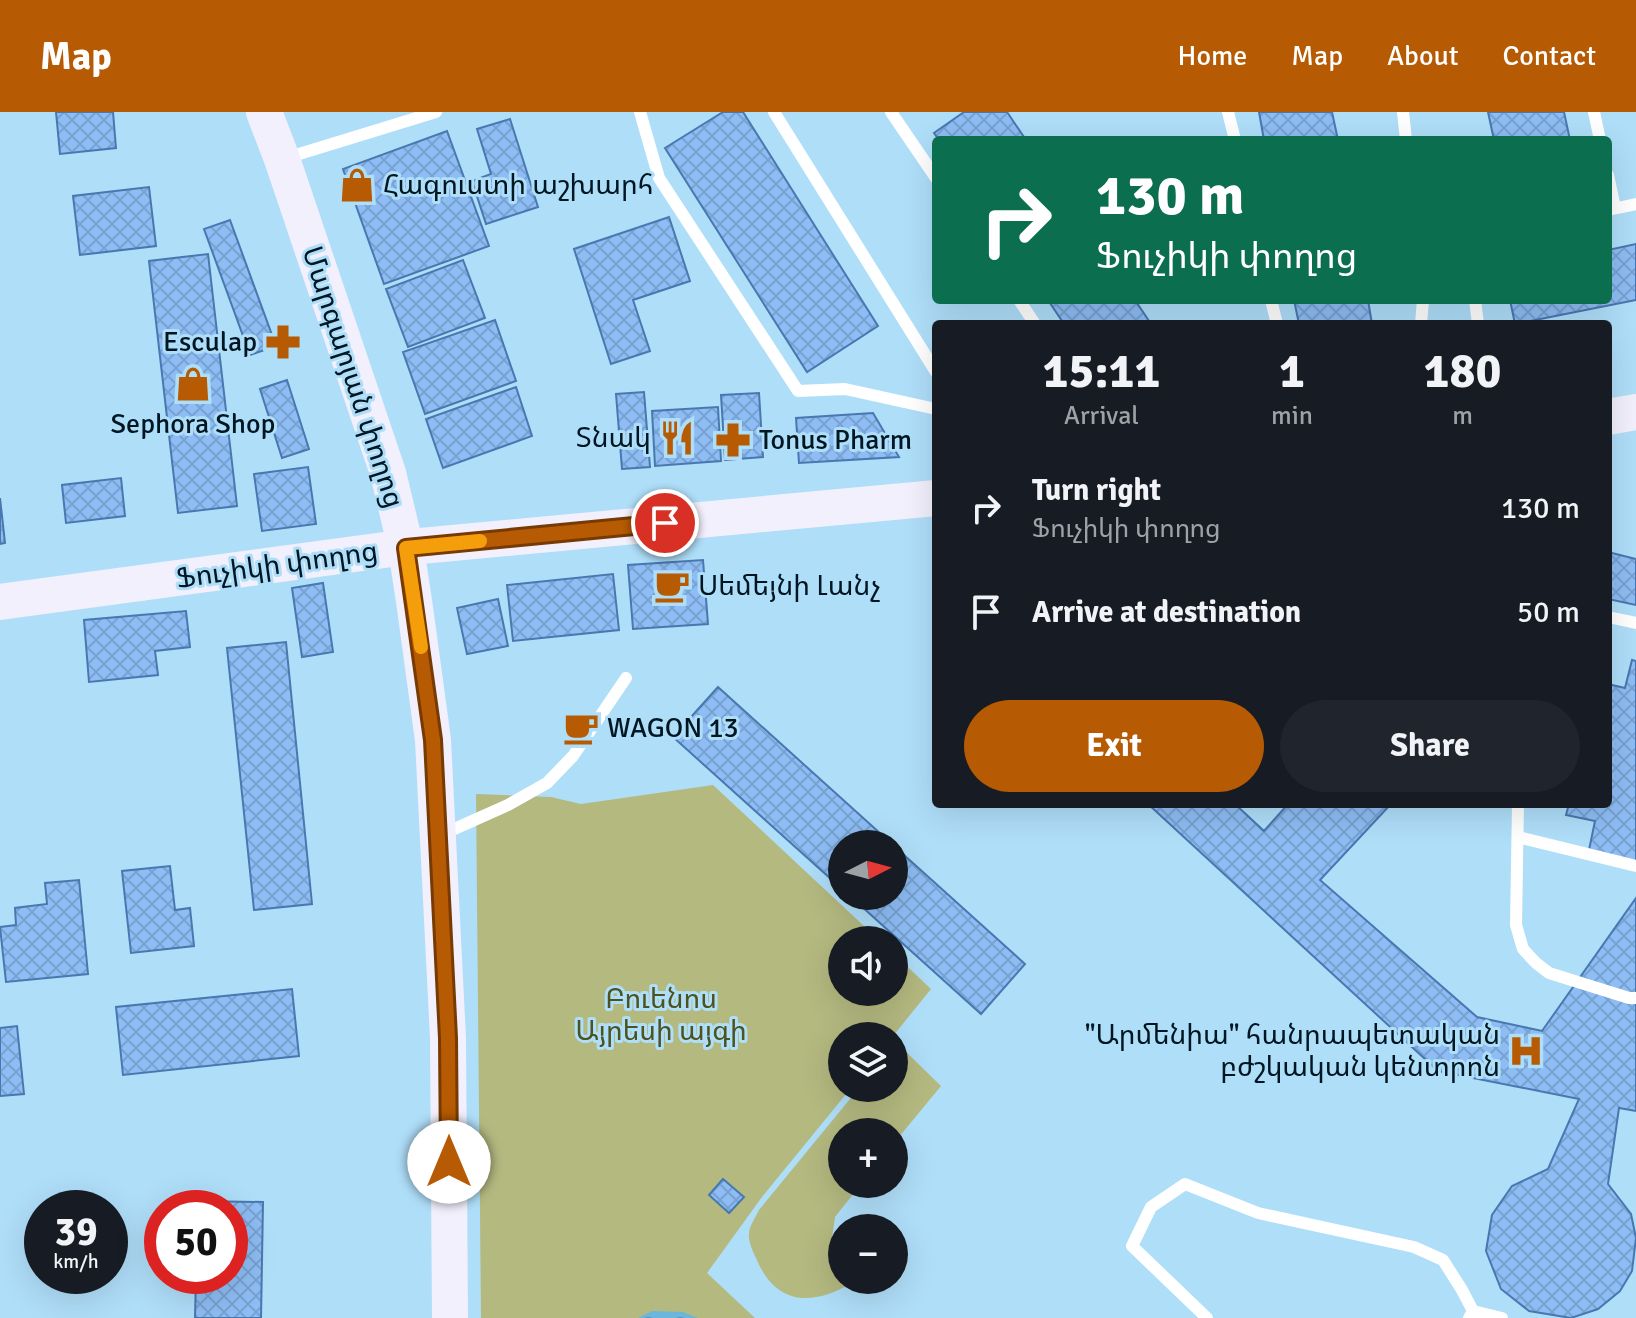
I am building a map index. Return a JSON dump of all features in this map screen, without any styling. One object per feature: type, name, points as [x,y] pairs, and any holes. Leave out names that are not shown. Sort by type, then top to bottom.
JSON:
[{"type":"main road","name":"Մարգարյան փողոց","points":[[255,112],[278,160]]},
{"type":"main road","name":"Մարգարյան փողոց","points":[[264,112],[402,548],[433,737],[448,1038],[450,1318]]},
{"type":"main road","points":[[1612,416],[1636,412]]},
{"type":"main road","name":"Ֆուչիկի փողոց","points":[[0,602],[402,548],[932,498]]},
{"type":"main road","name":"Մարգարյան փողոց","points":[[402,548],[424,741],[426,1318]]},
{"type":"lane","points":[[278,160],[436,112]]},
{"type":"lane","points":[[640,112],[659,178],[798,391],[845,389],[932,408]]},
{"type":"lane","points":[[774,112],[932,366]]},
{"type":"lane","points":[[891,112],[932,172]]},
{"type":"lane","points":[[1228,112],[1234,136]]},
{"type":"lane","points":[[1403,112],[1406,136]]},
{"type":"lane","points":[[1594,112],[1599,136]]},
{"type":"lane","points":[[1612,209],[1636,204]]},
{"type":"lane","points":[[1612,618],[1636,623]]},
{"type":"lane","points":[[438,836],[508,805],[547,783],[573,756],[626,678]]},
{"type":"lane","points":[[1518,808],[1516,925],[1523,949],[1549,973],[1636,998]]},
{"type":"lane","points":[[1518,837],[1636,866]]},
{"type":"lane","points":[[1207,1318],[1132,1246],[1151,1207],[1185,1184],[1258,1213],[1414,1247],[1443,1260],[1462,1290],[1471,1315],[1502,1318]]},
{"type":"green space","name":"Բուենոս Այրեսի այգի","points":[[713,785],[828,892],[828,910],[847,910],[864,926],[828,926],[828,1006],[908,1006],[908,967],[931,989],[904,1022],[828,1022],[828,1102],[840,1102],[762,1197],[707,1273],[755,1318],[481,1318],[476,794],[551,797],[581,804]]},
{"type":"green space","points":[[908,1054],[941,1086],[908,1126],[908,1118],[834,1118],[848,1102],[908,1102]]},
{"type":"green space","points":[[828,1126],[828,1198],[850,1198],[837,1214],[828,1214],[828,1294],[795,1297],[773,1285],[755,1256],[749,1237],[759,1210]]},
{"type":"water","points":[[652,1311],[683,1312],[698,1318],[638,1318]]},
{"type":"building","points":[[56,112],[113,112],[116,148],[60,154]]},
{"type":"building","points":[[723,112],[743,112],[878,326],[807,372],[665,148]]},
{"type":"building","points":[[964,112],[1007,112],[1023,136],[936,136],[934,133]]},
{"type":"building","points":[[1259,112],[1332,112],[1337,136],[1263,136]]},
{"type":"building","points":[[1488,112],[1564,112],[1569,136],[1493,136]]},
{"type":"building","points":[[510,119],[538,207],[486,224],[472,181],[491,174],[477,129]]},
{"type":"building","points":[[447,131],[489,246],[384,284],[343,169]]},
{"type":"building","points":[[149,187],[156,246],[80,255],[73,196]]},
{"type":"building","points":[[669,217],[690,281],[633,300],[650,351],[611,364],[574,249]]},
{"type":"building","points":[[230,220],[276,346],[250,355],[204,229]]},
{"type":"building","points":[[1636,244],[1636,300],[1535,320],[1514,320],[1511,304],[1612,304],[1612,249]]},
{"type":"building","name":"Sephora Shop","points":[[208,254],[237,506],[178,513],[149,261]]},
{"type":"building","points":[[463,260],[485,318],[408,347],[386,289]]},
{"type":"building","points":[[1051,304],[1138,304],[1148,320],[1061,320]]},
{"type":"building","points":[[1295,304],[1369,304],[1371,320],[1298,320]]},
{"type":"building","points":[[495,320],[516,381],[425,414],[403,352]]},
{"type":"building","points":[[287,380],[309,449],[282,458],[260,389]]},
{"type":"building","points":[[516,387],[532,436],[443,468],[426,419]]},
{"type":"building","points":[[644,392],[650,467],[622,469],[616,394]]},
{"type":"building","points":[[759,393],[763,457],[725,460],[721,395]]},
{"type":"building","points":[[718,407],[721,461],[655,466],[652,411]]},
{"type":"building","points":[[873,413],[899,457],[799,463],[796,418]]},
{"type":"building","points":[[308,467],[316,524],[262,531],[254,474]]},
{"type":"building","points":[[121,478],[125,516],[66,523],[62,485]]},
{"type":"building","points":[[0,498],[5,543],[0,544]]},
{"type":"building","points":[[1612,553],[1636,559],[1636,605],[1612,600]]},
{"type":"building","points":[[703,560],[708,624],[633,629],[628,565]]},
{"type":"building","points":[[613,574],[619,630],[513,641],[507,585]]},
{"type":"building","points":[[323,583],[333,652],[302,657],[292,588]]},
{"type":"building","points":[[498,599],[508,646],[467,654],[457,608]]},
{"type":"building","points":[[186,611],[190,647],[155,651],[158,675],[89,682],[84,620]]},
{"type":"building","points":[[286,642],[312,904],[254,910],[227,648]]},
{"type":"building","points":[[1632,660],[1636,661],[1636,861],[1589,850],[1595,821],[1566,815],[1568,808],[1612,808],[1612,685],[1625,688]]},
{"type":"building","points":[[718,687],[876,830],[828,830],[828,876],[673,737]]},
{"type":"building","name":"\"Արմենիա\" հանրապետական բժշկական կենտրոն","points":[[1152,808],[1239,808],[1264,831],[1284,808],[1387,808],[1320,880],[1477,1017],[1542,1031],[1636,898],[1636,1111],[1619,1108],[1608,1184],[1631,1214],[1636,1238],[1632,1271],[1620,1291],[1598,1309],[1571,1318],[1529,1311],[1501,1289],[1486,1251],[1492,1215],[1512,1186],[1548,1169],[1579,1099],[1438,1071]]},
{"type":"building","points":[[908,859],[1025,964],[981,1014],[908,948],[908,926],[883,926],[866,910],[908,910]]},
{"type":"building","points":[[170,866],[175,910],[190,908],[194,946],[131,953],[122,871]]},
{"type":"building","points":[[79,880],[88,974],[6,982],[0,927],[16,925],[15,908],[47,904],[45,883]]},
{"type":"building","points":[[292,989],[299,1056],[123,1075],[116,1007]]},
{"type":"building","points":[[17,1026],[24,1094],[0,1096],[0,1028]]},
{"type":"building","points":[[723,1179],[744,1197],[729,1213],[709,1195]]},
{"type":"building","points":[[248,1202],[263,1202],[261,1318],[195,1318],[196,1294],[248,1294]]},
{"type":"slow traffic","points":[[421,647],[406,548],[480,541]]},
{"type":"place","name":"Հագուստի աշխարհ","points":[[357,185]]},
{"type":"place","name":"Esculap","points":[[283,342]]},
{"type":"place","name":"Sephora Shop","points":[[193,384]]},
{"type":"place","name":"Տնակ","points":[[677,438]]},
{"type":"place","name":"Tonus Pharm","points":[[733,440]]},
{"type":"place","name":"Սեմեյնի Լանչ","points":[[672,586]]},
{"type":"place","name":"WAGON 13","points":[[581,728]]},
{"type":"place","name":"\"Արմենիա\" հանրապետական բժշկական կենտրոն","points":[[1526,1051]]},
{"type":"route","points":[[449,1162],[448,1038],[433,740],[406,548],[665,523]]}]
